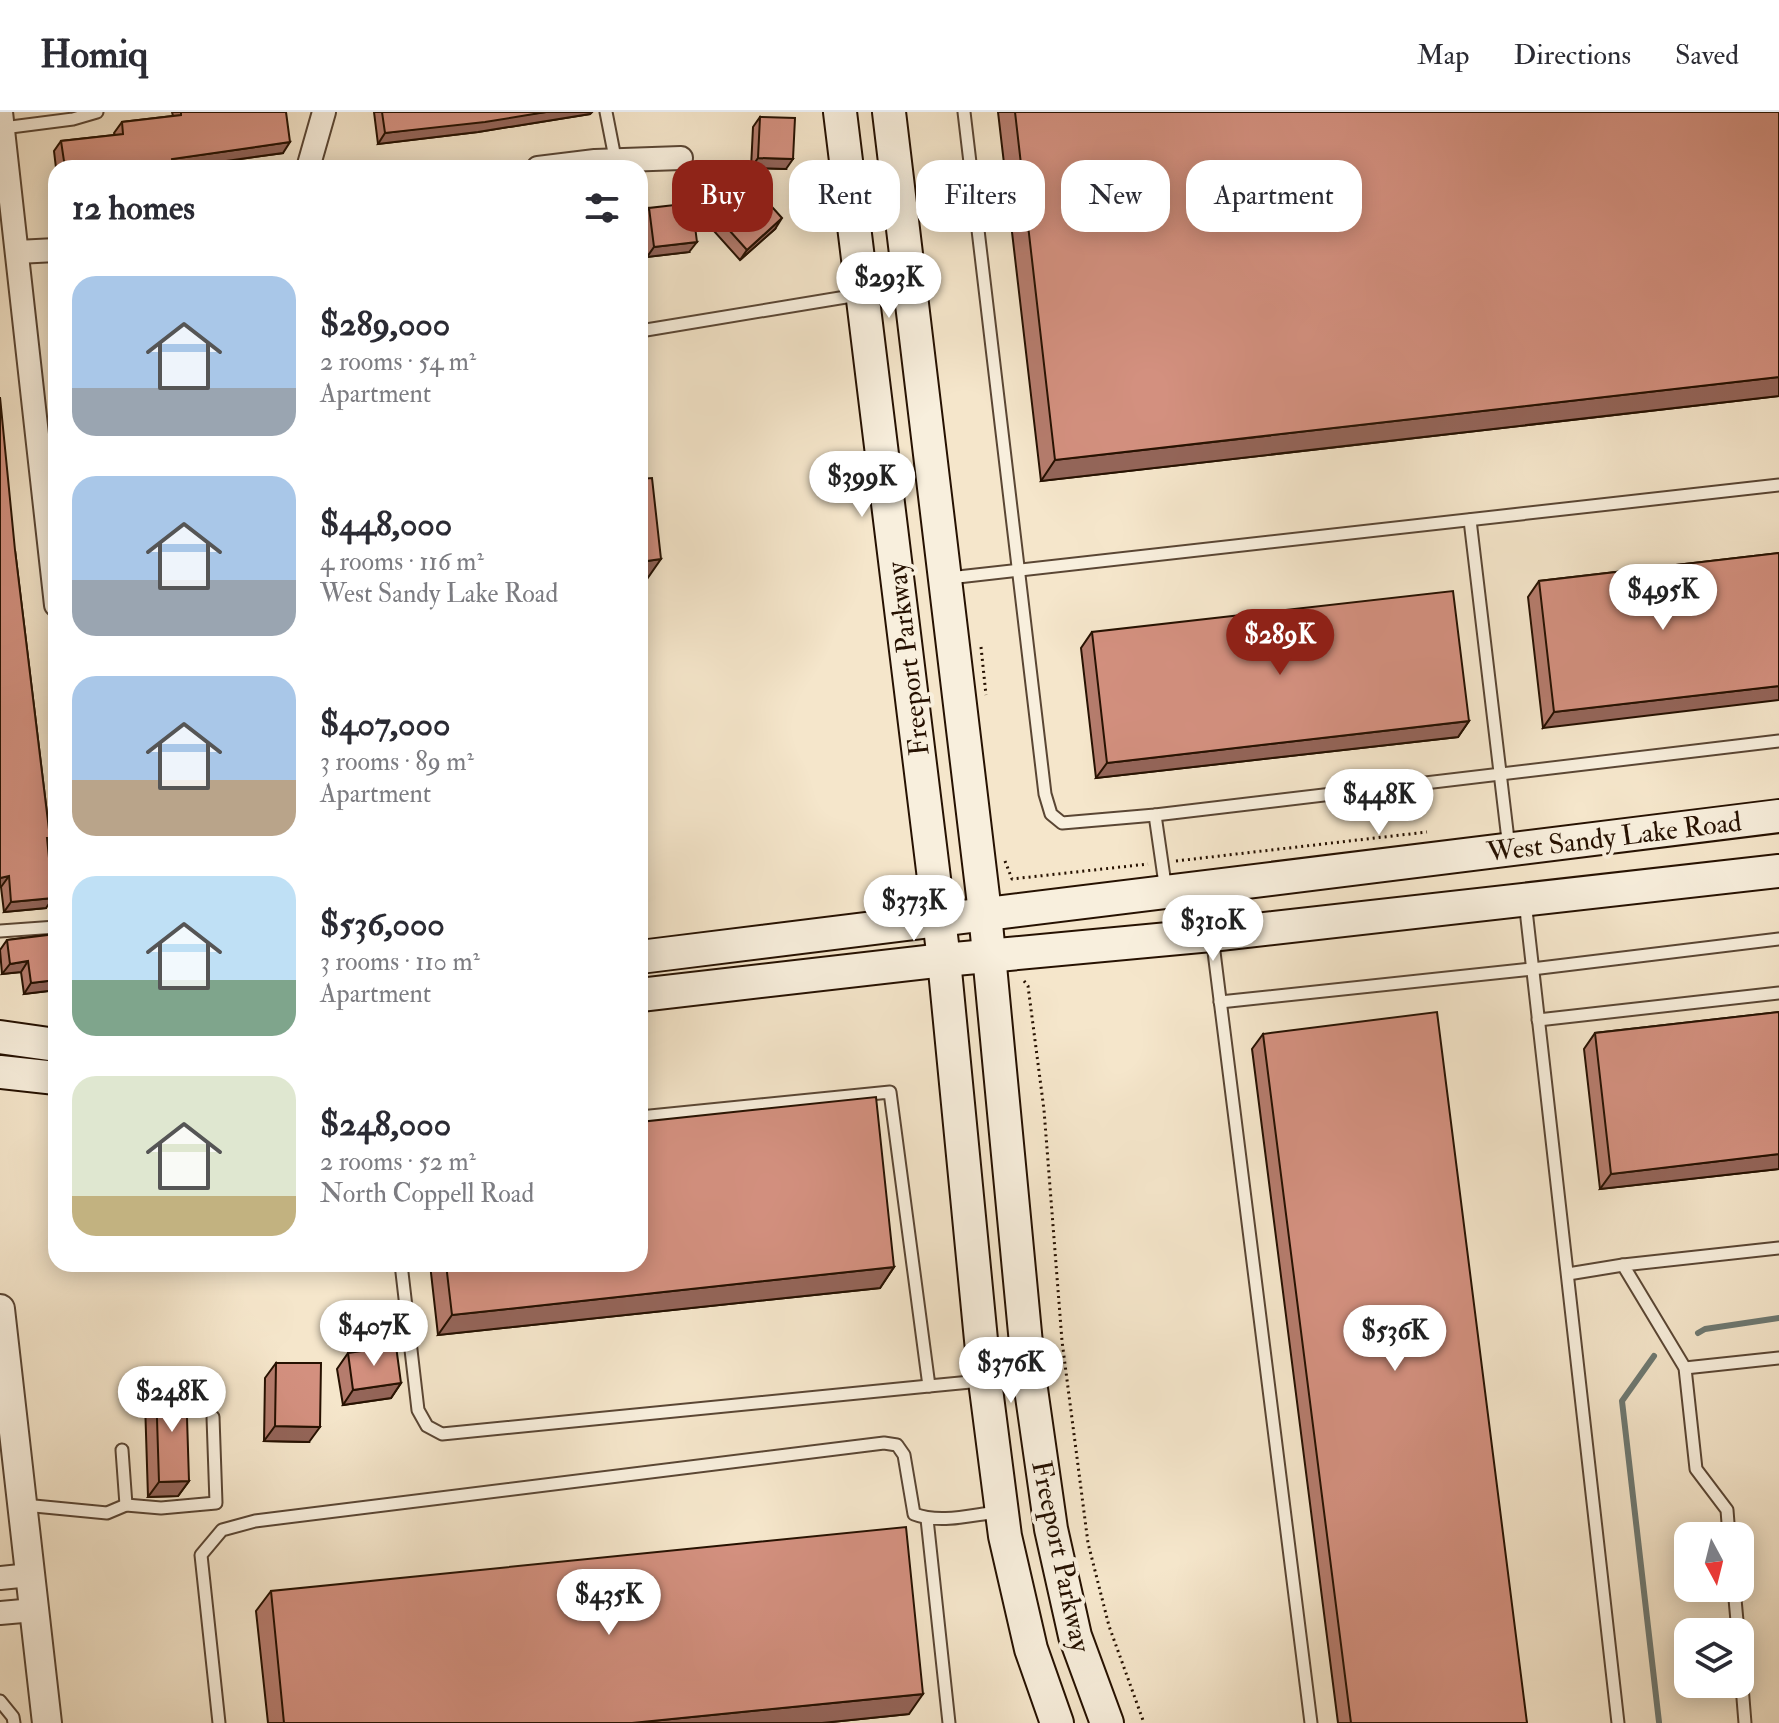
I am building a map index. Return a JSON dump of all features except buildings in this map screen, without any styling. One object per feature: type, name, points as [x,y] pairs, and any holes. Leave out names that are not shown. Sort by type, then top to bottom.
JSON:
[{"type":"main road","name":"Freeport Parkway","points":[[840,112],[944,960],[985,1381],[1005,1536],[1031,1649],[1057,1723]]},
{"type":"main road","name":"Freeport Parkway","points":[[889,112],[985,913],[1029,1375],[1054,1544],[1075,1636],[1107,1723]]},
{"type":"main road","points":[[862,294],[910,289]]},
{"type":"main road","points":[[898,583],[944,579]]},
{"type":"main road","name":"West Sandy Lake Road","points":[[648,956],[1779,816]]},
{"type":"main road","points":[[1509,848],[1525,900]]},
{"type":"main road","name":"West Sandy Lake Road","points":[[648,994],[1779,871]]},
{"type":"main road","points":[[0,1037],[48,1044]]},
{"type":"main road","points":[[0,1072],[48,1077]]},
{"type":"main road","points":[[985,1381],[1029,1375]]},
{"type":"street","points":[[310,160],[324,112]]},
{"type":"street","points":[[2,120],[48,533]]},
{"type":"street","points":[[648,161],[681,158]]},
{"type":"street","points":[[17,252],[48,250]]},
{"type":"street","points":[[0,1309],[47,1723]]},
{"type":"street","points":[[0,1578],[30,1575]]},
{"type":"street","points":[[0,1613],[34,1610]]},
{"type":"lane","points":[[2,120],[73,119],[97,112]]},
{"type":"lane","points":[[606,112],[615,160]]},
{"type":"lane","points":[[964,112],[1045,794],[1051,814],[1062,823],[1155,815],[1779,741]]},
{"type":"lane","points":[[648,330],[862,294]]},
{"type":"lane","points":[[944,579],[1779,485]]},
{"type":"lane","points":[[1470,520],[1509,848]]},
{"type":"lane","points":[[1155,815],[1166,892]]},
{"type":"lane","points":[[1525,900],[1618,1723]]},
{"type":"lane","points":[[0,931],[48,928]]},
{"type":"lane","points":[[1211,935],[1311,1723]]},
{"type":"lane","points":[[1220,1002],[1779,939]]},
{"type":"lane","points":[[1538,1020],[1779,993]]},
{"type":"lane","points":[[648,1116],[890,1092],[929,1386]]},
{"type":"lane","points":[[1568,1274],[1779,1248]]},
{"type":"lane","points":[[1623,1265],[1685,1368],[1696,1469],[1727,1510],[1728,1522]]},
{"type":"lane","points":[[402,1272],[418,1410],[427,1426],[442,1434],[985,1381]]},
{"type":"lane","points":[[1685,1368],[1779,1358]]},
{"type":"lane","points":[[24,1505],[107,1513],[126,1505],[161,1508],[216,1503],[213,1417]]},
{"type":"lane","points":[[219,1723],[201,1555],[222,1530],[255,1521],[884,1443],[897,1445],[904,1455],[914,1514],[927,1519],[1002,1511]]},
{"type":"lane","points":[[122,1450],[126,1505]]},
{"type":"lane","points":[[927,1519],[949,1723]]},
{"type":"lane","points":[[1743,1698],[1745,1723]]},
{"type":"lane","points":[[0,1701],[14,1723]]},
{"type":"path","points":[[1024,981],[1028,986],[1044,1110],[1062,1341],[1088,1543],[1109,1626],[1144,1723]]},
{"type":"waterway","points":[[1698,1333],[1705,1329],[1779,1318]]},
{"type":"waterway","points":[[1654,1356],[1622,1401],[1659,1722]]}]
